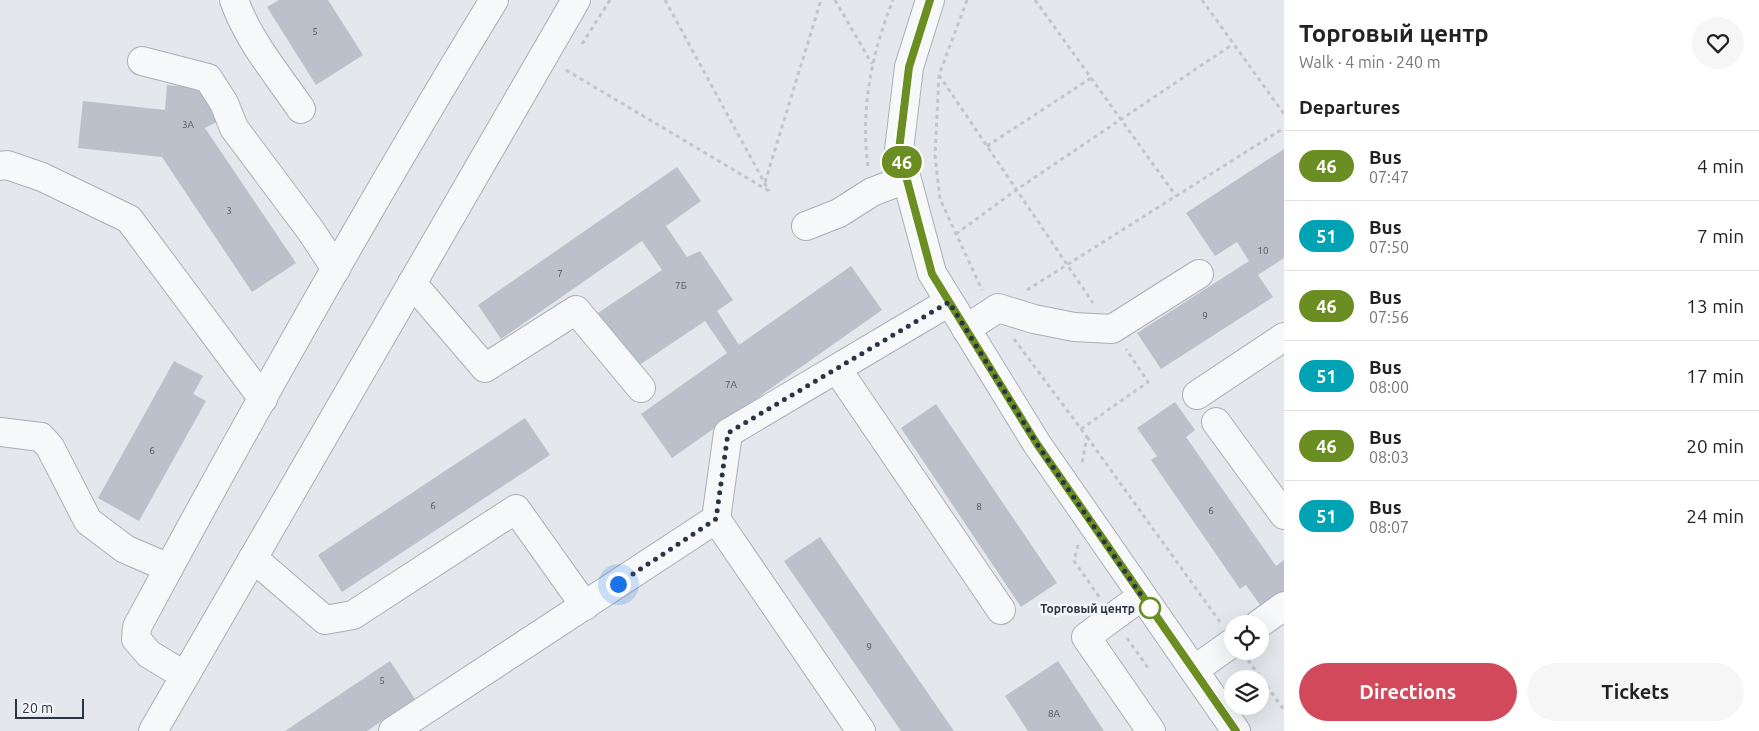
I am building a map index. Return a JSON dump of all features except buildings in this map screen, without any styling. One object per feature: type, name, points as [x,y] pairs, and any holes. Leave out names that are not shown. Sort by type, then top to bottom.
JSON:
[{"type":"street","points":[[234,0],[240,18],[301,109]]},
{"type":"street","points":[[184,676],[149,654],[136,639],[137,627],[336,269],[494,0]]},
{"type":"street","points":[[152,731],[576,0]]},
{"type":"street","points":[[930,0],[909,67],[899,150],[932,274],[1037,444],[1194,670],[1227,728]]},
{"type":"street","points":[[142,61],[208,78],[224,103],[234,128],[311,231],[336,269]]},
{"type":"street","points":[[0,166],[7,165],[42,177],[129,219],[263,399]]},
{"type":"street","points":[[806,226],[839,213],[872,192],[906,179]]},
{"type":"street","points":[[966,329],[998,308],[1034,320],[1074,327],[1112,330],[1200,274]]},
{"type":"street","points":[[412,283],[485,368],[576,310],[640,388]]},
{"type":"street","points":[[861,731],[716,519],[728,433],[949,302]]},
{"type":"street","points":[[1197,395],[1284,337]]},
{"type":"street","points":[[837,369],[1001,610]]},
{"type":"street","points":[[1216,422],[1284,515]]},
{"type":"street","points":[[0,432],[41,437],[50,447],[88,522],[125,549],[169,568]]},
{"type":"street","points":[[253,558],[325,620],[353,615],[516,509],[585,606]]},
{"type":"street","points":[[393,731],[716,519]]},
{"type":"street","points":[[1142,596],[1086,637],[1151,731]]},
{"type":"street","points":[[1269,617],[1284,606]]},
{"type":"street","points":[[1194,670],[1224,649]]},
{"type":"path","points":[[580,47],[610,0]]},
{"type":"path","points":[[570,63],[565,71],[769,191],[665,0]]},
{"type":"path","points":[[764,182],[821,0]]},
{"type":"path","points":[[835,0],[872,64]]},
{"type":"path","points":[[872,192],[864,142],[870,72],[893,0]]},
{"type":"path","points":[[1035,0],[1176,196]]},
{"type":"path","points":[[1202,0],[1284,114]]},
{"type":"path","points":[[956,234],[1016,190],[1233,44]]},
{"type":"path","points":[[939,75],[1148,382],[1081,429]]},
{"type":"path","points":[[987,146],[1091,78]]},
{"type":"path","points":[[998,308],[1284,128]]},
{"type":"path","points":[[1087,437],[1224,628]]},
{"type":"path","points":[[1247,660],[1284,710]]},
{"type":"bus line","name":"46","points":[[930,0],[909,67],[899,150],[932,274],[1037,444],[1236,731]]},
{"type":"place","name":"Торговый центр","points":[[1150,608]]},
{"type":"route","points":[[618,584],[716,519],[728,433],[949,302],[1037,444],[1150,608]]}]
